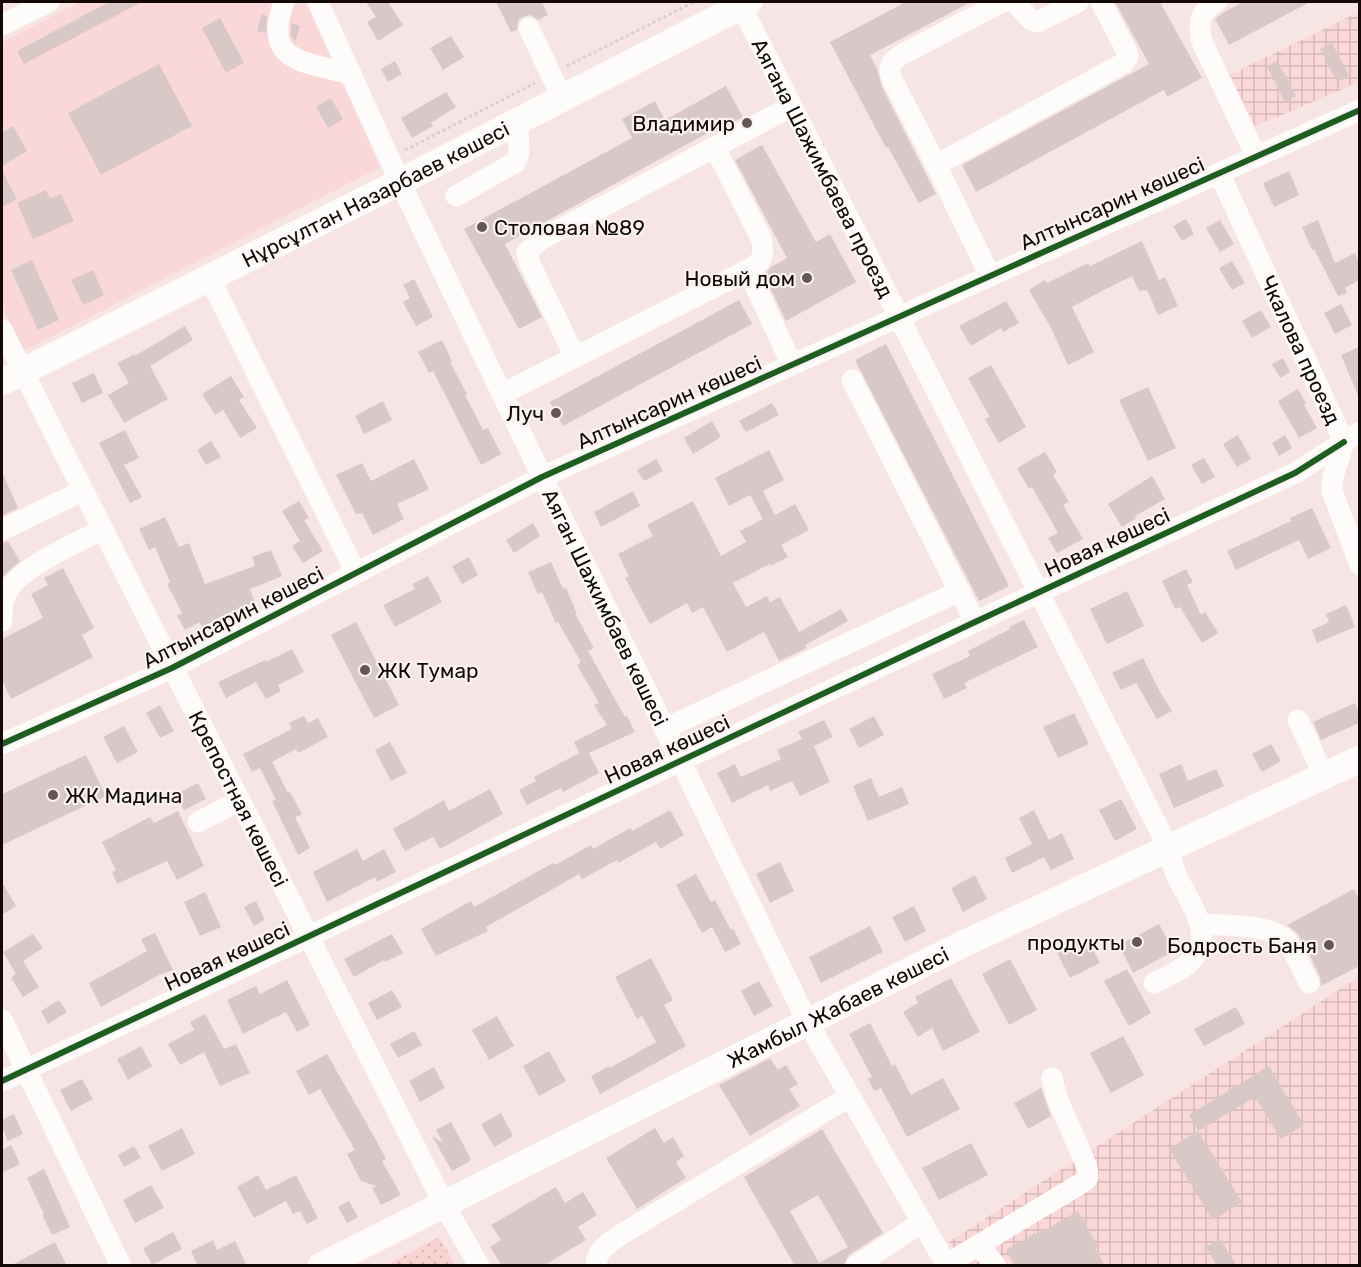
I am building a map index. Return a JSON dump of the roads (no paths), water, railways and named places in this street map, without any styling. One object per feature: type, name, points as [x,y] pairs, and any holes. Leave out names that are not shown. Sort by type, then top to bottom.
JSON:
[{"type":"main road","name":"Нұрсұлтан Назарбаев көшесі","points":[[12,377],[400,182],[743,3]]},
{"type":"main road","name":"Жамбыл Жабаев көшесі","points":[[321,1266],[963,944],[1359,759]]},
{"type":"street","points":[[2,25],[48,2]]},
{"type":"street","points":[[284,2],[278,23],[278,34],[285,52],[296,59],[351,74]]},
{"type":"street","name":"Аяган Шажимбаев көшесі","points":[[318,2],[400,182],[807,1021],[947,1265]]},
{"type":"street","points":[[990,276],[892,81],[889,69],[891,63],[902,55],[1003,2],[1030,20],[1037,22],[1078,2]]},
{"type":"street","points":[[936,165],[1124,63],[1128,57],[1127,52],[1101,2]]},
{"type":"street","points":[[1216,2],[1202,13],[1199,23],[1202,42],[1256,156]]},
{"type":"street","name":"Аягана Шажимбаева проезд","points":[[743,3],[792,106],[1168,847],[1175,872],[1201,924]]},
{"type":"street","points":[[529,28],[562,98]]},
{"type":"street","points":[[575,357],[530,264],[527,252],[531,247],[540,240],[792,106]]},
{"type":"street","name":"Алтынсарин көшесі","points":[[2,744],[172,668],[542,477],[1359,110]]},
{"type":"street","points":[[456,196],[516,162],[519,153],[518,121]]},
{"type":"street","points":[[502,394],[748,270],[761,260],[764,253],[763,246],[715,148]]},
{"type":"street","name":"Чкалова проезд","points":[[1219,173],[1352,437],[1333,477],[1332,490],[1359,565]]},
{"type":"street","points":[[748,270],[792,365]]},
{"type":"street","points":[[210,279],[356,573]]},
{"type":"street","name":"Крепостная көшесі","points":[[2,330],[12,377],[82,491],[444,1204],[479,1266]]},
{"type":"street","points":[[852,380],[975,622]]},
{"type":"street","name":"Новая көшесі","points":[[2,1082],[679,761],[1295,473],[1352,437]]},
{"type":"street","points":[[2,530],[82,491]]},
{"type":"street","points":[[2,621],[5,595],[17,580],[47,558],[102,530]]},
{"type":"street","points":[[664,729],[960,591]]},
{"type":"street","points":[[1298,720],[1324,776]]},
{"type":"street","points":[[198,822],[239,801]]},
{"type":"street","points":[[1154,983],[1184,967],[1193,959],[1202,942],[1201,924],[1261,929],[1276,933],[1290,946],[1309,983]]},
{"type":"street","points":[[2,1020],[122,1266]]},
{"type":"street","points":[[947,1265],[1082,1185],[1088,1177],[1087,1167],[1057,1098],[1052,1078]]},
{"type":"street","points":[[596,1266],[601,1249],[622,1234],[850,1096]]},
{"type":"street","points":[[856,1266],[922,1222]]},
{"type":"street","points":[[976,1247],[996,1266]]},
{"type":"place","name":"Владимир","points":[[747,123]]},
{"type":"place","name":"Столовая №89","points":[[482,227]]},
{"type":"place","name":"Новый дом","points":[[807,278]]},
{"type":"place","name":"Луч","points":[[556,413]]},
{"type":"place","name":"ЖК Тумар","points":[[365,670]]},
{"type":"place","name":"ЖК Мадина","points":[[53,795]]},
{"type":"place","name":"продукты","points":[[1137,942]]},
{"type":"place","name":"Бодрость Баня","points":[[1329,945]]}]
